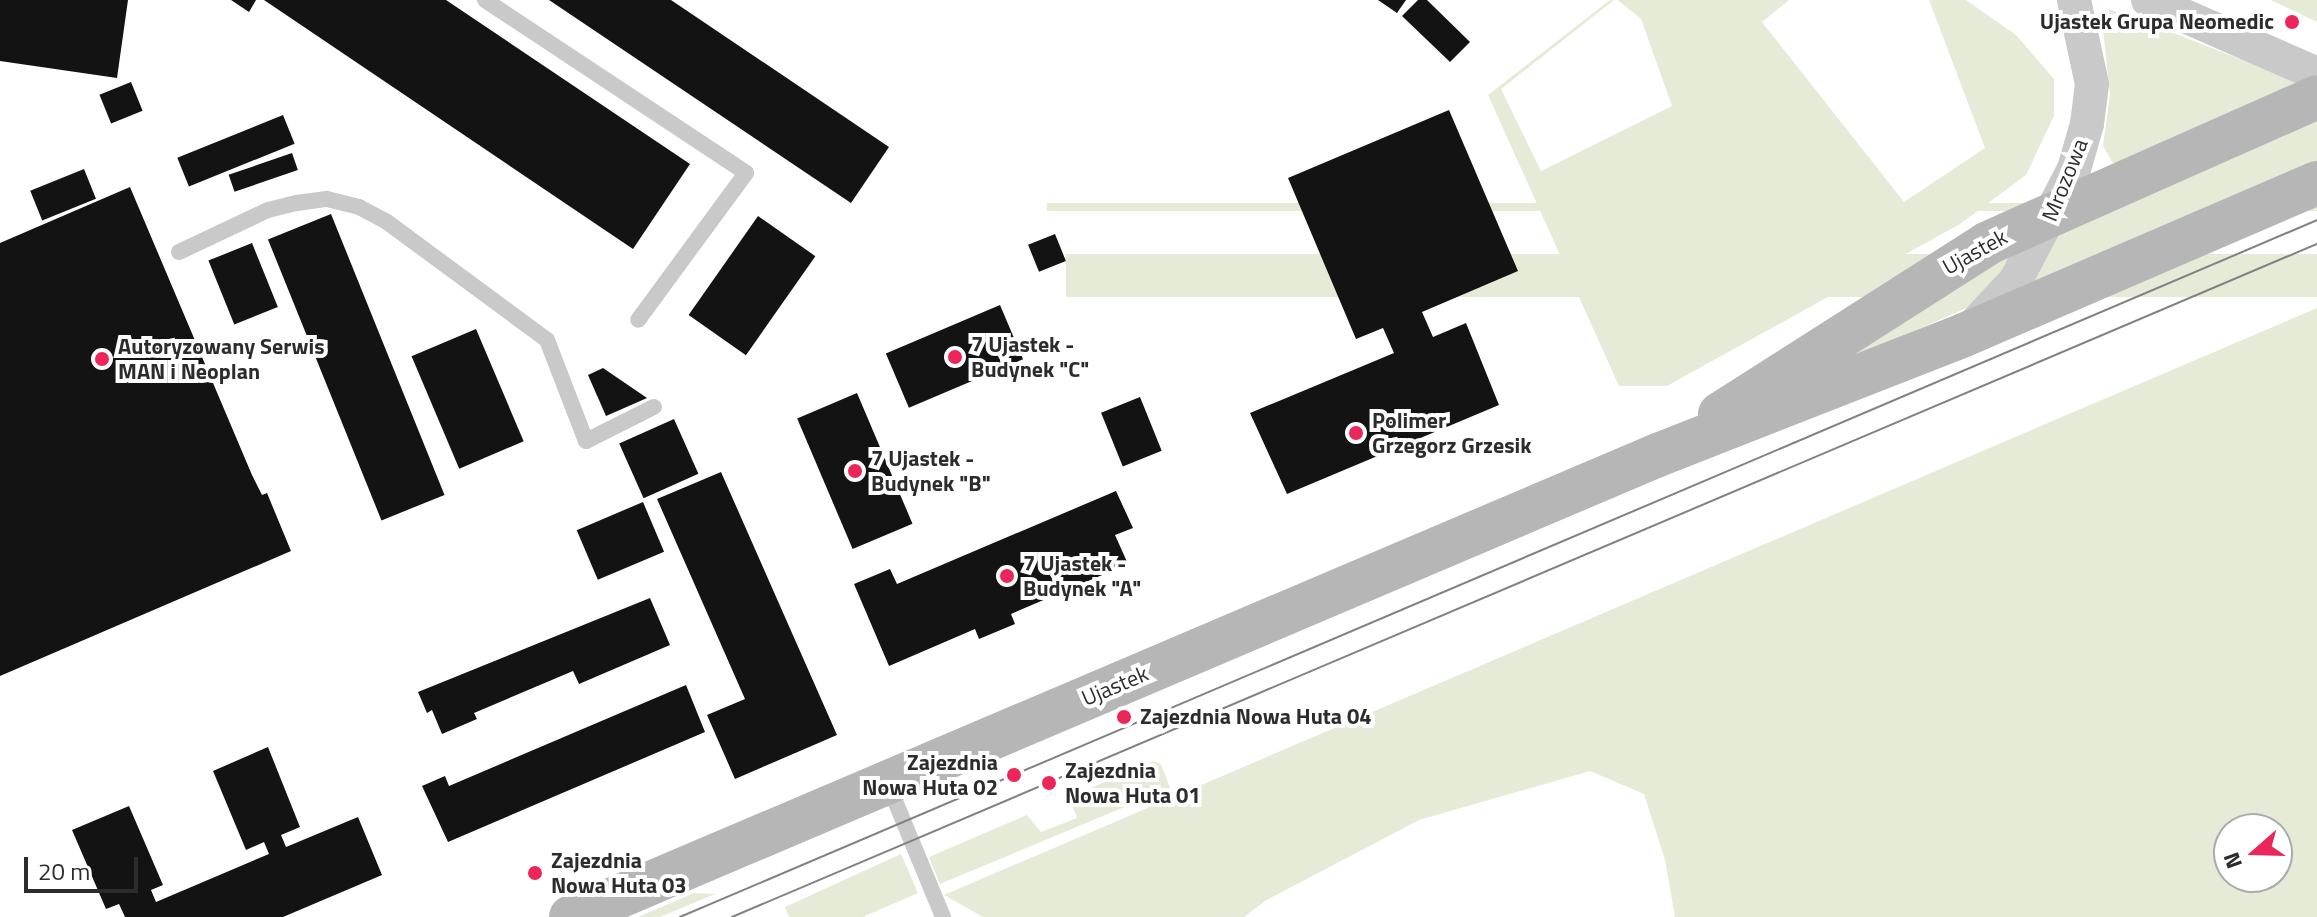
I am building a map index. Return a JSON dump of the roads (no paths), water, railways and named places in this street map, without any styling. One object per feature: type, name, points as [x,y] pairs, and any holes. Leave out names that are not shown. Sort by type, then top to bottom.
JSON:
[{"type":"street","name":"Mrozowa","points":[[1964,335],[2016,280],[2056,209],[2074,169],[2091,104],[2087,44],[2074,0]]},
{"type":"street","points":[[2148,0],[2317,74]]},
{"type":"street","name":"Ujastek","points":[[1658,455],[1920,283],[2056,209],[2317,97]]},
{"type":"street","name":"Ujastek","points":[[571,917],[1658,455],[1964,335],[2317,183]]},
{"type":"lane","points":[[485,0],[746,173],[638,320]]},
{"type":"lane","points":[[179,252],[268,210],[327,199],[359,207],[387,222],[547,340],[586,441],[654,407]]},
{"type":"lane","points":[[888,782],[943,917]]},
{"type":"tram line","points":[[680,917],[2317,220]]},
{"type":"tram line","points":[[732,917],[2317,244]]},
{"type":"place","name":"Ujastek Grupa Neomedic","points":[[2292,22]]},
{"type":"place","name":"7 Ujastek - Budynek \"C\"","points":[[955,357]]},
{"type":"place","name":"Autoryzowany Serwis MAN i Neoplan","points":[[102,359]]},
{"type":"place","name":"Polimer Grzegorz Grzesik","points":[[1356,433]]},
{"type":"place","name":"7 Ujastek - Budynek \"B\"","points":[[855,471]]},
{"type":"place","name":"7 Ujastek - Budynek \"A\"","points":[[1007,576]]},
{"type":"place","name":"Zajezdnia Nowa Huta 04","points":[[1124,717]]},
{"type":"place","name":"Zajezdnia Nowa Huta 02","points":[[1014,775]]},
{"type":"place","name":"Zajezdnia Nowa Huta 01","points":[[1049,783]]},
{"type":"place","name":"Zajezdnia Nowa Huta 03","points":[[535,873]]}]
